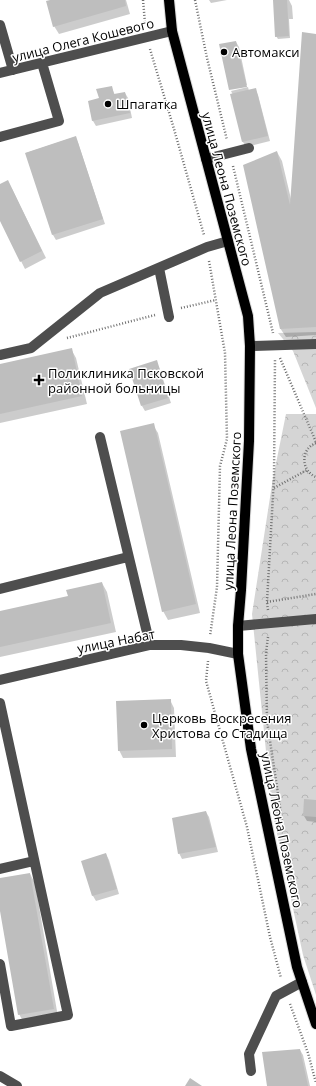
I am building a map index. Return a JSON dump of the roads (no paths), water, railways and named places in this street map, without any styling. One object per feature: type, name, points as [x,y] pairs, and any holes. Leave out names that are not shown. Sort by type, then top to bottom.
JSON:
[{"type":"main road","name":"улица Леона Поземского","points":[[169,0],[172,31],[248,316],[250,346],[249,441],[238,626],[238,654],[251,749],[295,960],[316,1024]]},
{"type":"street","points":[[0,25],[12,70]]},
{"type":"street","name":"улица Олега Кошевого","points":[[0,73],[172,31]]},
{"type":"street","points":[[0,137],[59,121],[42,63]]},
{"type":"street","points":[[206,159],[249,148]]},
{"type":"street","points":[[0,354],[31,348],[100,293],[207,247],[228,241]]},
{"type":"street","points":[[158,268],[169,314]]},
{"type":"street","points":[[250,346],[316,344]]},
{"type":"street","points":[[100,437],[150,645]]},
{"type":"street","points":[[0,589],[128,557]]},
{"type":"street","points":[[238,626],[316,618]]},
{"type":"street","name":"улица Набат","points":[[0,680],[150,645],[181,645],[209,648],[238,654]]},
{"type":"street","points":[[0,703],[68,1015],[11,1026],[0,964]]},
{"type":"street","points":[[0,869],[34,861]]},
{"type":"street","points":[[251,1071],[249,1054],[276,996],[302,982]]},
{"type":"street","points":[[0,1076],[17,1086]]},
{"type":"place","name":"Автомакси","points":[[224,52]]},
{"type":"place","name":"Шпагатка","points":[[108,104]]},
{"type":"place","name":"Поликлиника Псковской районной больницы","points":[[39,380]]},
{"type":"place","name":"Церковь Воскресения Христова со Стадища","points":[[144,725]]}]
